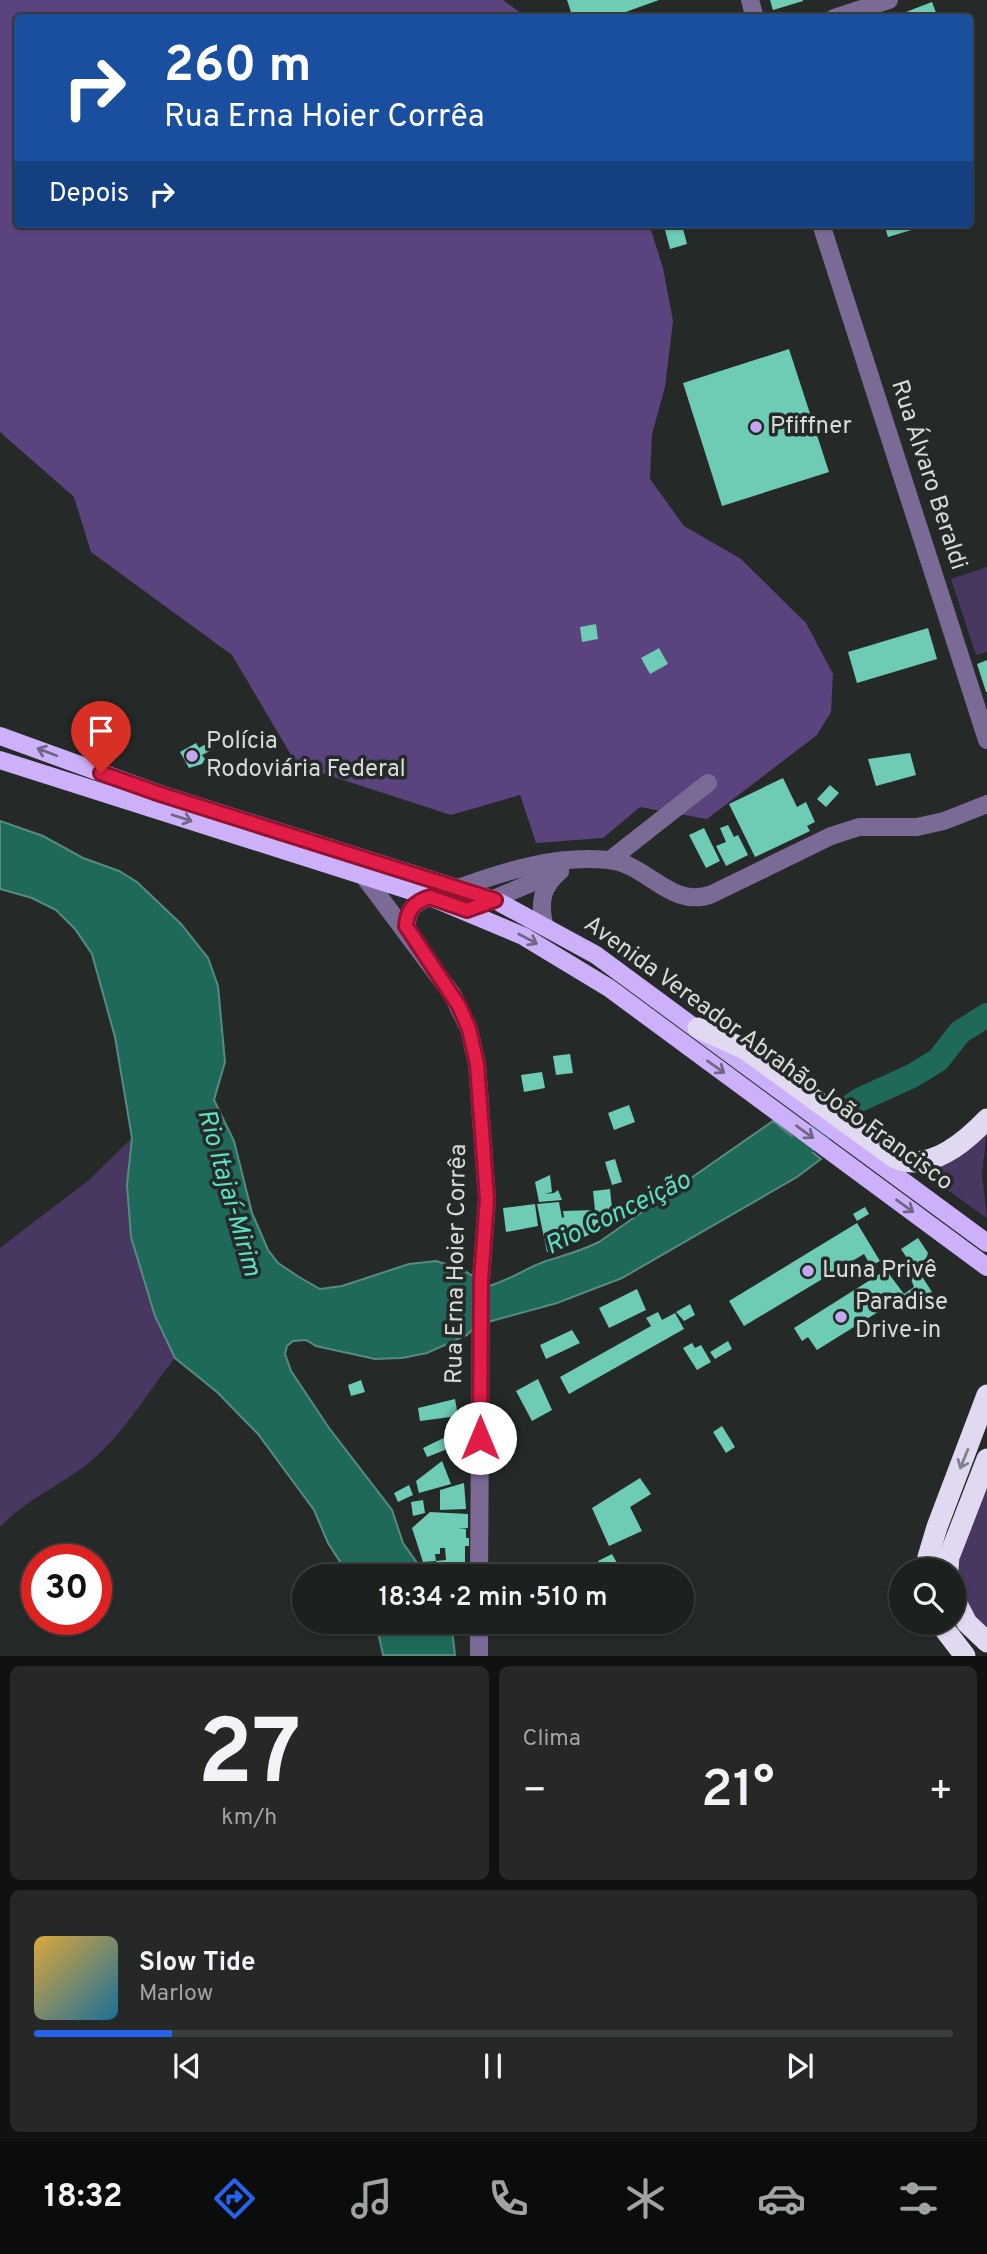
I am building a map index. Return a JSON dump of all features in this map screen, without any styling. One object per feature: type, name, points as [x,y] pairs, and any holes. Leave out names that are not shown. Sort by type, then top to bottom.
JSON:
[{"type":"highway","points":[[698,1028],[745,1048],[775,1078],[865,1145],[908,1164],[943,1154],[987,1119]]},
{"type":"highway","points":[[928,1558],[937,1527],[987,1395]]},
{"type":"highway","points":[[948,1558],[987,1459]]},
{"type":"highway","points":[[966,1621],[987,1642]]},
{"type":"highway","points":[[949,1635],[965,1656]]},
{"type":"main road","name":"Avenida Vereador Abrahão João Francisco","points":[[0,736],[160,794],[461,887],[495,900],[544,924],[596,955],[698,1028]]},
{"type":"main road","name":"Avenida Vereador Abrahão João Francisco","points":[[0,760],[363,874],[467,910],[523,936],[579,969],[987,1266]]},
{"type":"main road","name":"Avenida Vereador Abrahão João Francisco","points":[[865,1145],[987,1243]]},
{"type":"street","points":[[846,14],[889,0]]},
{"type":"street","name":"Rua Álvaro Beraldi","points":[[822,228],[987,740]]},
{"type":"street","points":[[610,860],[708,783]]},
{"type":"street","points":[[461,887],[552,860],[610,860],[677,894],[695,898],[712,894],[831,836],[859,827],[917,827],[944,821],[987,804]]},
{"type":"street","points":[[467,910],[586,860]]},
{"type":"street","points":[[544,924],[540,906],[543,894],[560,871]]},
{"type":"street","name":"Rua Erna Hoier Corrêa","points":[[363,874],[407,930],[459,1006],[472,1039],[486,1169],[487,1225],[481,1280],[479,1564]]},
{"type":"street","points":[[407,930],[408,912],[414,905],[430,897]]},
{"type":"street","points":[[479,1634],[479,1656]]},
{"type":"shaded area","points":[[0,0],[503,0],[522,14],[14,14],[14,228],[650,228],[663,268],[673,321],[665,387],[652,434],[650,479],[684,526],[741,559],[806,623],[833,674],[831,712],[817,735],[707,819],[640,807],[603,838],[536,843],[520,795],[451,815],[297,765],[232,655],[91,552],[74,497],[0,432]]},
{"type":"shaded area","points":[[987,567],[987,652],[976,655],[951,579]]},
{"type":"shaded area","points":[[987,1130],[982,1174],[987,1218],[919,1170]]},
{"type":"shaded area","points":[[132,1138],[127,1185],[155,1316],[175,1358],[130,1419],[100,1453],[24,1506],[0,1527],[0,1248],[89,1180]]},
{"type":"shaded area","points":[[987,1482],[987,1630],[972,1613],[966,1601],[966,1558],[960,1558],[971,1520]]},
{"type":"water","name":"Rio Itajaí-Mirim","points":[[0,821],[43,836],[83,858],[119,871],[137,882],[181,924],[208,958],[218,986],[225,1062],[214,1100],[234,1141],[252,1213],[268,1250],[278,1263],[320,1289],[342,1286],[409,1264],[436,1261],[460,1268],[489,1286],[599,1242],[773,1121],[821,1159],[797,1177],[622,1278],[557,1303],[477,1325],[467,1335],[427,1353],[402,1358],[375,1359],[316,1346],[306,1340],[293,1341],[287,1346],[285,1354],[291,1371],[329,1428],[392,1510],[403,1543],[418,1564],[342,1564],[328,1543],[314,1510],[258,1434],[217,1392],[175,1358],[155,1316],[131,1237],[127,1185],[132,1138],[115,1037],[92,954],[75,929],[56,910],[32,898],[0,889]]},
{"type":"water","points":[[379,1634],[452,1634],[455,1655],[383,1655]]},
{"type":"building","points":[[567,0],[659,0],[620,14],[572,14]]},
{"type":"building","points":[[770,0],[803,0],[803,1],[773,10]]},
{"type":"building","points":[[932,2],[936,14],[907,14]]},
{"type":"building","points":[[683,228],[687,244],[670,249],[665,230]]},
{"type":"building","points":[[885,228],[918,228],[888,237]]},
{"type":"building","name":"Pfiffner","points":[[789,349],[829,472],[722,506],[683,383]]},
{"type":"building","points":[[596,624],[598,639],[582,642],[580,627]]},
{"type":"building","points":[[928,628],[937,659],[857,683],[848,652]]},
{"type":"building","points":[[659,648],[668,664],[650,674],[641,658]]},
{"type":"building","points":[[987,660],[987,692],[986,692],[977,664]]},
{"type":"building","name":"Polícia Rodoviária Federal","points":[[196,743],[199,748],[206,744],[210,751],[202,755],[205,759],[202,764],[189,768],[180,752]]},
{"type":"building","points":[[910,753],[916,775],[876,786],[868,759]]},
{"type":"building","points":[[783,778],[797,807],[806,802],[815,822],[807,826],[810,831],[755,857],[729,804]]},
{"type":"building","points":[[830,785],[839,793],[826,807],[817,799]]},
{"type":"building","points":[[728,825],[734,837],[738,835],[748,855],[726,866],[716,846],[726,842],[720,828]]},
{"type":"building","points":[[704,828],[720,861],[706,868],[689,835]]},
{"type":"building","points":[[570,1054],[573,1073],[556,1075],[553,1056]]},
{"type":"building","points":[[542,1072],[545,1088],[524,1092],[521,1075]]},
{"type":"building","points":[[629,1105],[635,1122],[614,1130],[608,1113]]},
{"type":"building","points":[[615,1159],[622,1182],[612,1185],[605,1162]]},
{"type":"building","points":[[550,1175],[552,1192],[544,1194],[554,1193],[558,1190],[562,1200],[539,1202],[535,1182]]},
{"type":"building","points":[[610,1189],[612,1209],[615,1208],[620,1223],[594,1231],[592,1225],[587,1227],[589,1235],[578,1239],[579,1243],[547,1252],[537,1204],[559,1202],[562,1218],[563,1211],[595,1210],[593,1191]]},
{"type":"building","points":[[535,1204],[538,1226],[506,1232],[503,1208]]},
{"type":"building","points":[[865,1207],[869,1214],[857,1221],[853,1214]]},
{"type":"building","points":[[857,1223],[880,1261],[871,1266],[864,1254],[744,1326],[729,1301]]},
{"type":"building","points":[[918,1238],[928,1253],[921,1275],[932,1292],[921,1299],[917,1293],[907,1300],[902,1297],[817,1350],[808,1337],[802,1341],[794,1328],[886,1270],[904,1294],[914,1287],[910,1276],[916,1272],[901,1249]]},
{"type":"building","points":[[637,1289],[646,1310],[609,1328],[599,1308]]},
{"type":"building","points":[[690,1304],[695,1315],[684,1321],[676,1312]]},
{"type":"building","points":[[658,1312],[662,1320],[675,1313],[684,1329],[569,1394],[560,1377],[651,1326],[646,1318]]},
{"type":"building","points":[[572,1330],[580,1343],[546,1359],[540,1345]]},
{"type":"building","points":[[728,1341],[732,1349],[715,1359],[710,1352]]},
{"type":"building","points":[[692,1343],[695,1348],[701,1345],[711,1362],[697,1370],[683,1348]]},
{"type":"building","points":[[538,1379],[552,1410],[532,1421],[516,1391]]},
{"type":"building","points":[[361,1380],[365,1392],[351,1396],[348,1385]]},
{"type":"building","points":[[455,1399],[458,1416],[420,1421],[418,1408]]},
{"type":"building","points":[[722,1426],[735,1447],[726,1453],[713,1432]]},
{"type":"building","points":[[458,1431],[463,1443],[427,1457],[423,1448]]},
{"type":"building","points":[[442,1461],[451,1484],[419,1493],[416,1481]]},
{"type":"building","points":[[640,1478],[651,1494],[630,1507],[642,1531],[609,1546],[592,1508]]},
{"type":"building","points":[[464,1483],[466,1509],[440,1510],[440,1490]]},
{"type":"building","points":[[409,1485],[413,1495],[398,1502],[394,1493]]},
{"type":"building","points":[[423,1500],[425,1513],[413,1516],[411,1502]]},
{"type":"building","points":[[430,1512],[468,1514],[468,1528],[458,1529],[466,1529],[466,1538],[469,1538],[469,1546],[465,1546],[465,1564],[423,1562],[412,1528]],"holes":[[[440,1548],[445,1548],[446,1560],[436,1561],[435,1554],[440,1554]]]},
{"type":"building","points":[[612,1554],[617,1564],[600,1564],[598,1561]]},
{"type":"waterway","name":"Rio Conceição","points":[[776,1165],[859,1100],[912,1076],[938,1060],[960,1032],[987,1015]]},
{"type":"place","name":"Pfiffner","points":[[756,427]]},
{"type":"place","name":"Polícia Rodoviária Federal","points":[[192,756]]},
{"type":"place","name":"Luna Privê","points":[[808,1271]]},
{"type":"place","name":"Paradise Drive-in","points":[[841,1317]]},
{"type":"route","points":[[101,773],[495,900],[467,910],[430,897],[414,905],[408,912],[406,926],[459,1006],[469,1029],[477,1064],[487,1199],[481,1280],[480,1438]]}]
